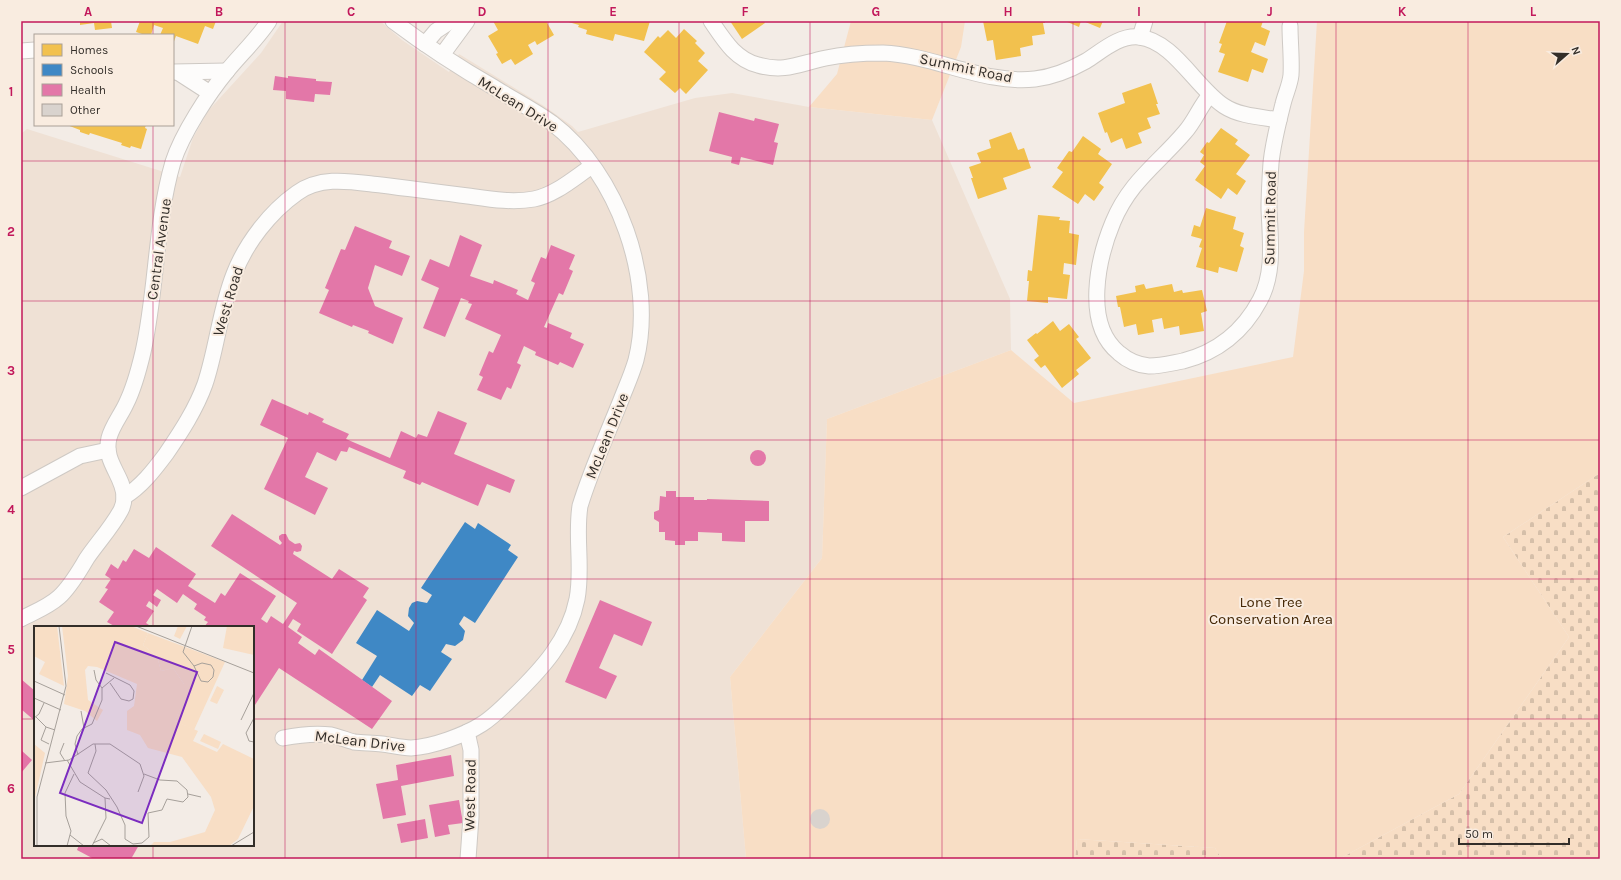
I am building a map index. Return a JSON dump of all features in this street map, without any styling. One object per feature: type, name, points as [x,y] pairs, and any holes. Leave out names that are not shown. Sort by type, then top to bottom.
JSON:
[{"type":"street","name":"Central Avenue","points":[[108,450],[110,437],[127,403],[142,353],[150,310],[164,207],[174,161],[185,136],[210,93],[269,21]]},
{"type":"street","name":"McLean Drive","points":[[283,738],[330,735],[355,742],[412,748],[429,745],[467,732],[481,725],[536,675],[551,657],[570,623],[577,600],[580,575],[578,524],[580,506],[632,374],[640,339],[640,287],[636,264],[623,222],[612,197],[592,166],[574,143],[552,123],[442,55],[393,21]]},
{"type":"street","points":[[425,44],[436,31],[451,21]]},
{"type":"street","points":[[442,55],[467,21]]},
{"type":"street","name":"Summit Road","points":[[711,21],[725,42],[736,54],[750,62],[764,67],[789,68],[826,58],[858,54],[884,53],[911,56],[1005,78],[1036,79],[1056,74],[1076,66],[1119,40],[1140,37]]},
{"type":"street","points":[[1145,21],[1140,37],[1155,42],[1170,53],[1210,95],[1225,107],[1234,111],[1279,120]]},
{"type":"street","name":"Summit Road","points":[[1210,95],[1184,134],[1148,170],[1130,192],[1112,224],[1100,260],[1097,285],[1097,303],[1099,318],[1105,335],[1115,350],[1130,360],[1148,366],[1168,364],[1194,358],[1212,351],[1236,333],[1250,317],[1260,300],[1268,280],[1271,259],[1269,193],[1272,154],[1279,120],[1291,76],[1290,26]]},
{"type":"street","points":[[21,51],[34,50]]},
{"type":"street","points":[[176,72],[227,71]]},
{"type":"street","points":[[176,72],[210,93]]},
{"type":"street","name":"West Road","points":[[124,497],[135,490],[151,472],[184,426],[204,384],[230,289],[239,264],[250,244],[264,225],[298,192],[316,183],[349,182],[499,200],[526,200],[544,197],[592,166]]},
{"type":"street","points":[[21,488],[80,456],[108,450],[124,497],[123,504],[116,518],[65,591],[48,606],[21,619]]},
{"type":"street","name":"West Road","points":[[467,732],[471,750],[471,817],[468,859]]},
{"type":"shaded area","points":[[283,21],[380,21],[402,40],[449,72],[459,54],[544,106],[578,132],[695,98],[732,93],[809,107],[932,120],[1010,299],[1011,350],[827,419],[822,558],[730,677],[746,859],[21,859],[21,134],[27,129],[180,177],[193,138],[208,111],[261,53]]},
{"type":"green space","points":[[851,21],[965,21],[961,47],[932,120],[809,107],[837,74]]},
{"type":"green space","name":"Lone Tree Conservation Area","points":[[1317,21],[1600,21],[1600,473],[1503,537],[1569,637],[1459,794],[1339,859],[1222,859],[1215,848],[1077,839],[1075,859],[746,859],[730,677],[822,558],[827,419],[1011,350],[1074,403],[1293,357],[1304,271],[1304,232]]},
{"type":"green space","points":[[1600,473],[1600,859],[1339,859],[1459,794],[1569,637],[1503,537]]},
{"type":"green space","points":[[1077,839],[1215,848],[1222,859],[1075,859]]},
{"type":"building: Homes","points":[[80,21],[111,21],[112,28],[95,30],[94,23],[80,25]]},
{"type":"building: Homes","points":[[140,21],[216,21],[213,29],[205,26],[198,44],[176,36],[174,41],[174,34],[160,34],[163,28],[154,25],[151,34],[142,34],[136,32]]},
{"type":"building: Homes","points":[[493,21],[546,21],[554,35],[537,45],[535,41],[528,45],[533,54],[515,65],[511,59],[502,64],[496,54],[498,53],[488,36],[498,30]]},
{"type":"building: Homes","points":[[565,21],[650,21],[644,41],[615,34],[613,41],[586,34],[587,30],[578,27],[579,25]]},
{"type":"building: Homes","points":[[730,21],[764,21],[765,23],[742,39]]},
{"type":"building: Homes","points":[[983,21],[1045,21],[1045,23],[1043,23],[1045,34],[1032,36],[1033,45],[1020,48],[1021,56],[996,60],[993,40],[987,41]]},
{"type":"building: Homes","points":[[1065,21],[1081,21],[1079,27]]},
{"type":"building: Homes","points":[[1083,21],[1103,21],[1100,28]]},
{"type":"building: Homes","points":[[1227,21],[1263,21],[1261,27],[1270,31],[1265,46],[1255,42],[1251,52],[1268,59],[1263,73],[1252,69],[1248,82],[1218,72],[1225,54],[1219,52],[1222,44],[1219,43]]},
{"type":"building: Homes","points":[[684,29],[697,41],[695,43],[705,53],[698,61],[708,70],[686,94],[680,88],[675,93],[659,79],[666,72],[644,52],[658,36],[660,38],[668,30],[676,38]]},
{"type":"building: Homes","points":[[1151,83],[1160,114],[1147,118],[1151,128],[1138,133],[1142,143],[1126,149],[1122,138],[1111,143],[1107,132],[1105,133],[1098,113],[1125,103],[1122,93]]},
{"type":"building: Homes","points":[[70,126],[146,126],[145,128],[147,129],[141,149],[131,146],[130,148],[121,145],[122,143],[90,133],[89,135],[80,132],[80,130]]},
{"type":"building: Homes","points":[[1221,128],[1238,140],[1235,144],[1250,155],[1236,174],[1246,181],[1237,195],[1228,188],[1221,199],[1195,180],[1205,166],[1200,162],[1204,155],[1200,152],[1207,142],[1209,143]]},
{"type":"building: Homes","points":[[1011,132],[1018,150],[1024,148],[1031,168],[1003,178],[1007,189],[978,199],[969,167],[981,163],[977,153],[991,148],[989,140]]},
{"type":"building: Homes","points":[[1083,136],[1101,149],[1098,154],[1112,164],[1099,183],[1104,187],[1094,201],[1085,194],[1078,204],[1052,187],[1063,172],[1057,168],[1069,151],[1072,152]]},
{"type":"building: Homes","points":[[1206,208],[1236,217],[1233,229],[1244,233],[1240,246],[1244,248],[1237,272],[1219,267],[1218,273],[1196,267],[1202,248],[1199,247],[1202,239],[1191,236],[1194,225],[1200,227]]},
{"type":"building: Homes","points":[[1038,215],[1060,217],[1059,220],[1070,221],[1069,233],[1079,235],[1076,265],[1064,263],[1063,274],[1070,275],[1067,299],[1048,297],[1048,303],[1027,301],[1029,281],[1027,281],[1028,270],[1032,271]]},
{"type":"building: Homes","points":[[1144,284],[1146,289],[1172,284],[1174,292],[1182,290],[1183,293],[1202,290],[1207,311],[1201,313],[1204,331],[1180,335],[1179,326],[1164,329],[1162,318],[1152,320],[1154,332],[1138,335],[1136,324],[1124,327],[1116,296],[1136,292],[1135,286]]},
{"type":"building: Homes","points":[[1053,321],[1060,331],[1069,324],[1079,337],[1076,339],[1091,358],[1076,370],[1079,374],[1062,388],[1045,365],[1041,368],[1034,360],[1039,356],[1027,340]]},
{"type":"building: Schools","points":[[465,522],[475,529],[478,523],[511,545],[508,550],[518,557],[475,623],[464,616],[459,624],[465,631],[463,640],[455,646],[446,644],[441,652],[452,659],[430,691],[420,685],[412,696],[380,675],[372,687],[362,680],[377,656],[356,643],[377,610],[409,631],[414,623],[408,616],[409,608],[412,603],[417,601],[427,603],[432,595],[421,588]]},
{"type":"building: Health","points":[[275,76],[288,78],[288,76],[332,82],[330,95],[315,94],[314,102],[286,99],[286,91],[273,90]]},
{"type":"building: Health","points":[[719,112],[754,121],[755,118],[779,124],[774,142],[778,143],[773,165],[741,157],[739,165],[731,163],[732,157],[709,151]]},
{"type":"building: Health","points":[[355,226],[392,241],[389,248],[410,256],[402,276],[375,265],[368,288],[375,306],[403,318],[393,344],[368,333],[369,331],[353,325],[352,327],[319,313],[329,290],[325,288],[341,249],[345,250]]},
{"type":"building: Health","points":[[460,235],[482,245],[470,276],[493,284],[494,280],[518,290],[516,294],[528,300],[535,283],[531,281],[541,257],[546,259],[551,245],[575,255],[569,269],[573,271],[563,295],[559,293],[544,327],[547,328],[548,323],[572,333],[570,338],[584,344],[573,368],[560,362],[558,365],[535,355],[536,352],[524,346],[517,363],[521,365],[511,389],[507,387],[501,400],[477,390],[483,377],[479,375],[489,351],[493,353],[501,335],[465,319],[472,304],[468,303],[469,301],[461,298],[445,337],[423,328],[439,288],[421,280],[430,259],[449,267]]},
{"type":"building: Health","points":[[272,399],[308,415],[309,412],[324,419],[322,422],[349,434],[346,439],[390,458],[401,431],[416,438],[418,434],[427,437],[438,411],[467,423],[454,454],[515,480],[510,493],[487,484],[478,506],[422,482],[420,485],[403,478],[406,471],[349,447],[347,452],[341,451],[336,461],[317,452],[305,477],[328,488],[315,515],[264,489],[288,438],[260,425]]},
{"type":"building: Health","points":[[755,450],[761,450],[766,455],[764,464],[761,466],[755,466],[750,461],[750,455]]},
{"type":"building: Health","points":[[666,491],[676,491],[676,497],[694,497],[694,500],[769,501],[769,521],[745,521],[745,542],[722,541],[722,533],[698,532],[698,541],[685,541],[685,545],[675,545],[675,541],[665,540],[665,532],[659,532],[659,522],[654,519],[654,512],[659,510],[660,496],[666,497]]},
{"type":"building: Health","points":[[232,514],[280,545],[282,543],[279,536],[282,534],[286,534],[289,540],[295,544],[300,543],[302,546],[301,551],[294,551],[293,554],[332,579],[339,569],[369,588],[363,597],[367,600],[332,654],[297,631],[301,624],[293,619],[288,627],[302,637],[298,643],[315,655],[319,649],[392,701],[372,729],[279,668],[254,706],[254,626],[205,626],[208,622],[204,620],[206,617],[194,609],[197,604],[183,594],[177,603],[157,589],[153,595],[161,600],[157,607],[149,601],[146,606],[154,611],[146,623],[150,626],[114,626],[107,622],[114,612],[99,602],[108,589],[105,588],[111,579],[105,575],[111,564],[118,569],[123,560],[126,562],[134,549],[149,558],[156,547],[196,574],[188,586],[215,603],[221,593],[225,596],[240,573],[276,596],[261,619],[267,623],[271,616],[283,624],[297,603],[211,546]]},
{"type":"building: Health","points":[[600,600],[652,622],[642,646],[614,634],[599,668],[617,676],[606,699],[565,682]]},
{"type":"building: Health","points":[[21,679],[34,690],[34,720],[21,709]]},
{"type":"building: Health","points":[[21,750],[32,760],[21,773]]},
{"type":"building: Health","points":[[451,755],[454,776],[401,786],[406,815],[383,819],[376,784],[398,780],[396,765]]},
{"type":"building: Health","points":[[459,800],[463,823],[448,825],[450,834],[435,837],[429,805]]},
{"type":"building: Health","points":[[425,819],[428,838],[401,843],[397,824]]},
{"type":"building: Health","points":[[79,846],[138,846],[131,859],[94,859],[77,850]]},
{"type":"building: Other","points":[[820,809],[827,812],[830,819],[827,826],[820,829],[813,826],[810,819],[813,812]]}]
